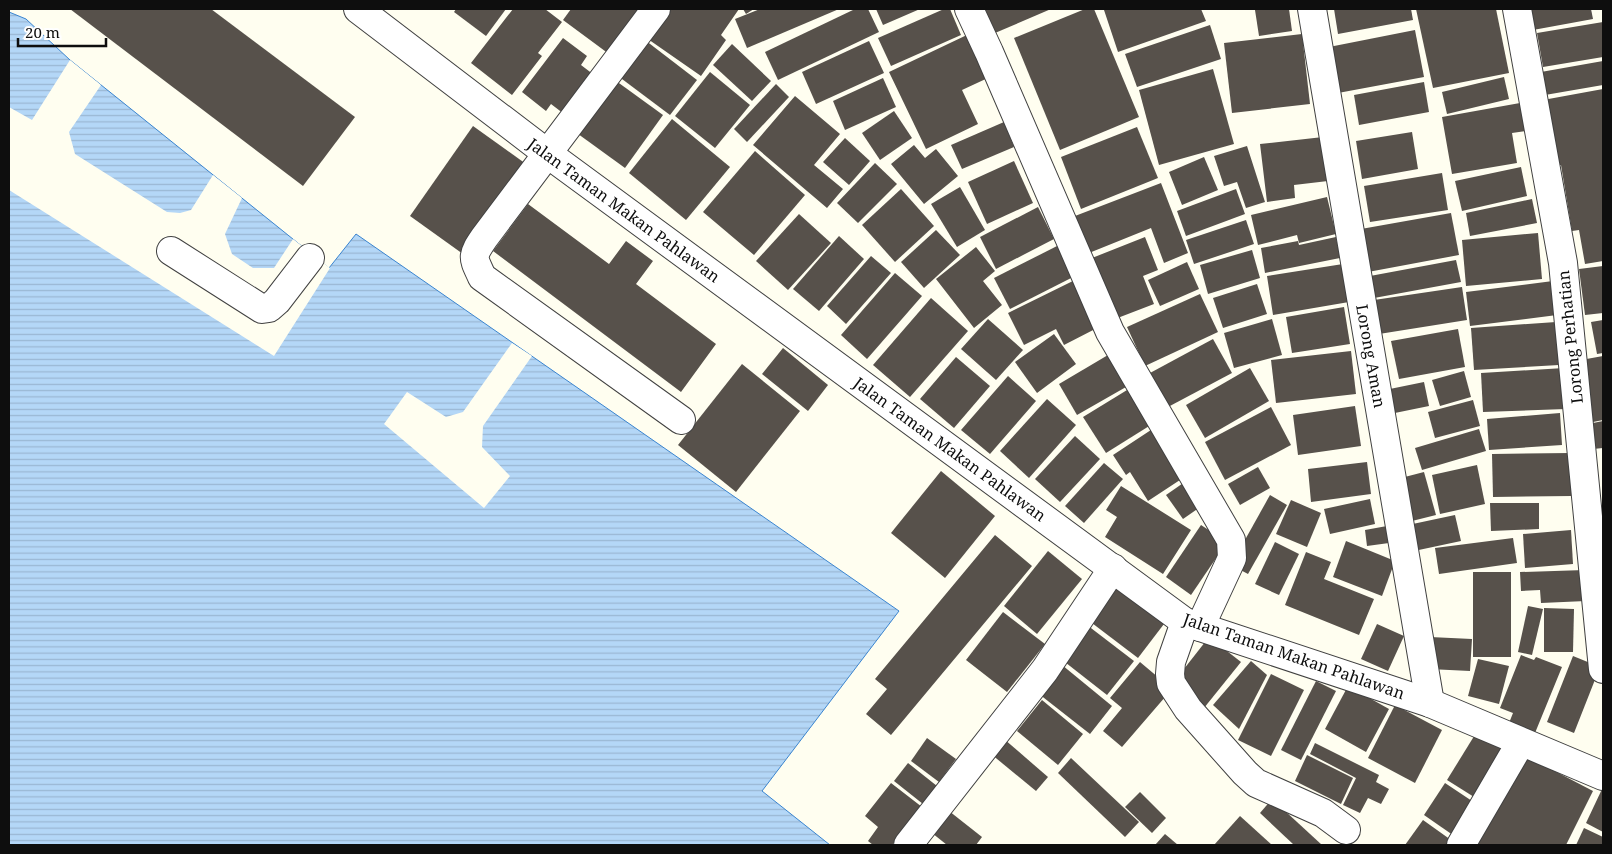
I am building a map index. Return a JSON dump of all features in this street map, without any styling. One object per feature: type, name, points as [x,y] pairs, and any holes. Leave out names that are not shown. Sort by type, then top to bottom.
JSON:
[{"type":"street","name":"Jalan Taman Makan Pahlawan","points":[[358,9],[548,154],[1192,624],[1430,703],[1521,742],[1602,767]]},
{"type":"street","points":[[656,9],[474,253],[482,277],[681,420]]},
{"type":"street","points":[[968,9],[989,52],[1110,332],[1230,540],[1232,558],[1171,662],[1171,683],[1188,709],[1245,774],[1256,783],[1323,813],[1346,830]]},
{"type":"street","name":"Lorong Aman","points":[[1312,9],[1430,703]]},
{"type":"street","name":"Lorong Perhatian","points":[[1517,9],[1563,263],[1603,668]]},
{"type":"street","points":[[171,251],[262,309],[269,308],[277,301],[310,258]]},
{"type":"street","points":[[908,845],[1045,670],[1113,568]]},
{"type":"street","points":[[1461,845],[1521,742]]},
{"type":"water","points":[[9,12],[26,19],[70,60],[329,268],[356,234],[899,611],[762,791],[830,845],[9,845]]},
{"type":"pier","points":[[70,60],[101,85],[69,132],[75,154],[167,212],[180,213],[191,210],[213,175],[242,198],[225,234],[232,254],[253,268],[274,268],[293,239],[330,268],[274,356],[9,190],[9,107],[32,120]]},
{"type":"pier","points":[[512,343],[532,356],[483,426],[482,447],[510,476],[484,508],[384,424],[407,392],[446,417],[463,412]]},
{"type":"building","points":[[70,9],[211,9],[355,117],[303,186]]},
{"type":"building","points":[[456,9],[506,9],[486,36],[454,12]]},
{"type":"building","points":[[513,9],[545,9],[562,22],[538,53],[542,56],[512,95],[471,63]]},
{"type":"building","points":[[571,9],[642,9],[609,54],[563,20]]},
{"type":"building","points":[[665,9],[739,9],[721,35],[726,40],[701,76],[645,37]]},
{"type":"building","points":[[743,9],[754,9],[746,14]]},
{"type":"building","points":[[760,9],[839,9],[747,48],[735,19]]},
{"type":"building","points":[[855,9],[868,9],[879,32],[778,80],[765,52]]},
{"type":"building","points":[[876,9],[920,9],[883,25]]},
{"type":"building","points":[[944,9],[950,9],[961,35],[891,66],[878,38]]},
{"type":"building","points":[[985,9],[1051,9],[995,33]]},
{"type":"building","points":[[1085,9],[1094,9],[1139,117],[1060,150],[1014,38]]},
{"type":"building","points":[[1201,9],[1206,21],[1118,52],[1104,10]]},
{"type":"building","points":[[1289,9],[1292,31],[1259,36],[1255,10]]},
{"type":"building","points":[[1334,9],[1411,9],[1413,20],[1338,34]]},
{"type":"building","points":[[1416,9],[1496,9],[1509,73],[1433,88]]},
{"type":"building","points":[[1529,9],[1591,9],[1593,19],[1533,30]]},
{"type":"building","points":[[1603,22],[1603,57],[1543,67],[1537,33]]},
{"type":"building","points":[[1210,25],[1221,59],[1137,87],[1125,54]]},
{"type":"building","points":[[1415,30],[1424,77],[1338,93],[1329,47]]},
{"type":"building","points":[[969,34],[990,77],[962,90],[978,124],[926,149],[889,72]]},
{"type":"building","points":[[1302,34],[1310,104],[1232,113],[1224,43]]},
{"type":"building","points":[[641,37],[697,80],[670,115],[614,73]]},
{"type":"building","points":[[563,38],[587,56],[581,65],[598,78],[568,117],[551,104],[546,111],[522,92]]},
{"type":"building","points":[[869,41],[884,73],[816,104],[802,72]]},
{"type":"building","points":[[732,44],[771,81],[752,101],[713,65]]},
{"type":"building","points":[[1603,61],[1603,85],[1545,95],[1541,72]]},
{"type":"building","points":[[1213,69],[1234,144],[1159,165],[1139,90]]},
{"type":"building","points":[[710,72],[750,105],[715,148],[675,116]]},
{"type":"building","points":[[1504,77],[1509,99],[1447,114],[1442,92]]},
{"type":"building","points":[[612,78],[663,115],[625,168],[574,131]]},
{"type":"building","points":[[883,78],[896,107],[845,130],[833,101]]},
{"type":"building","points":[[1424,82],[1429,112],[1359,125],[1354,95]]},
{"type":"building","points":[[776,84],[789,97],[747,142],[734,129]]},
{"type":"building","points":[[1603,89],[1603,261],[1585,264],[1579,230],[1572,231],[1561,165],[1554,166],[1543,100]]},
{"type":"building","points":[[795,96],[840,134],[814,165],[843,189],[827,208],[753,145]]},
{"type":"building","points":[[1520,103],[1526,131],[1512,133],[1517,163],[1452,174],[1442,117]]},
{"type":"building","points":[[894,111],[912,138],[880,160],[862,133]]},
{"type":"building","points":[[672,119],[730,167],[686,220],[629,173]]},
{"type":"building","points":[[1004,122],[1014,147],[962,169],[951,145]]},
{"type":"building","points":[[473,126],[526,164],[463,254],[410,216]]},
{"type":"building","points":[[1137,127],[1158,178],[1081,209],[1061,157]]},
{"type":"building","points":[[1412,132],[1418,169],[1362,179],[1356,141]]},
{"type":"building","points":[[1323,137],[1328,181],[1294,185],[1295,198],[1267,202],[1260,144]]},
{"type":"building","points":[[845,138],[870,161],[849,185],[823,162]]},
{"type":"building","points":[[914,145],[925,158],[936,149],[958,176],[924,204],[891,164]]},
{"type":"building","points":[[1247,146],[1265,202],[1246,208],[1237,182],[1224,186],[1214,156]]},
{"type":"building","points":[[755,151],[805,195],[754,255],[703,212]]},
{"type":"building","points":[[1204,157],[1218,190],[1182,205],[1169,172]]},
{"type":"building","points":[[1014,161],[1033,203],[987,224],[968,182]]},
{"type":"building","points":[[875,163],[897,184],[858,223],[837,203]]},
{"type":"building","points":[[1521,167],[1527,196],[1462,211],[1455,181]]},
{"type":"building","points":[[1442,173],[1448,210],[1370,222],[1364,186]]},
{"type":"building","points":[[1161,183],[1188,253],[1164,263],[1151,228],[1089,253],[1075,216]]},
{"type":"building","points":[[960,187],[985,230],[957,247],[931,204]]},
{"type":"building","points":[[901,189],[934,226],[895,262],[862,225]]},
{"type":"building","points":[[1236,189],[1245,214],[1186,236],[1177,211]]},
{"type":"building","points":[[1327,197],[1336,234],[1299,243],[1297,235],[1258,245],[1251,215]]},
{"type":"building","points":[[1532,199],[1537,223],[1470,236],[1466,213]]},
{"type":"building","points":[[528,204],[609,264],[626,241],[653,261],[636,284],[716,344],[681,392],[493,251]]},
{"type":"building","points":[[1038,207],[1054,239],[996,269],[980,237]]},
{"type":"building","points":[[1451,213],[1459,255],[1368,272],[1361,229]]},
{"type":"building","points":[[799,214],[831,243],[788,290],[756,261]]},
{"type":"building","points":[[1246,220],[1254,244],[1194,264],[1186,240]]},
{"type":"building","points":[[936,230],[960,255],[924,288],[901,262]]},
{"type":"building","points":[[1538,233],[1542,279],[1466,286],[1462,240]]},
{"type":"building","points":[[839,236],[864,259],[819,311],[793,289]]},
{"type":"building","points":[[1145,237],[1158,270],[1143,276],[1154,304],[1115,319],[1092,258]]},
{"type":"building","points":[[1336,237],[1340,258],[1265,273],[1261,248],[1298,241],[1299,245]]},
{"type":"building","points":[[1061,244],[1077,275],[1010,309],[994,278]]},
{"type":"building","points":[[976,247],[995,271],[983,281],[1002,305],[974,328],[936,279]]},
{"type":"building","points":[[1252,250],[1260,278],[1208,294],[1200,265]]},
{"type":"building","points":[[871,256],[891,273],[846,324],[827,306]]},
{"type":"building","points":[[1456,260],[1461,282],[1374,298],[1370,276]]},
{"type":"building","points":[[1187,262],[1199,289],[1160,306],[1148,280]]},
{"type":"building","points":[[1343,264],[1349,302],[1273,315],[1267,276]]},
{"type":"building","points":[[1603,266],[1603,313],[1585,315],[1579,269]]},
{"type":"building","points":[[895,273],[922,296],[867,359],[841,335]]},
{"type":"building","points":[[1081,277],[1099,327],[1064,345],[1056,329],[1024,345],[1008,313]]},
{"type":"building","points":[[1553,281],[1557,315],[1470,326],[1466,292]]},
{"type":"building","points":[[1257,284],[1267,314],[1223,328],[1213,298]]},
{"type":"building","points":[[1462,287],[1467,320],[1379,334],[1374,300]]},
{"type":"building","points":[[1200,294],[1218,332],[1145,366],[1127,327]]},
{"type":"building","points":[[931,298],[968,331],[910,397],[873,365]]},
{"type":"building","points":[[1344,307],[1350,344],[1292,353],[1286,317]]},
{"type":"building","points":[[988,319],[1023,350],[996,380],[961,349]]},
{"type":"building","points":[[1272,319],[1282,355],[1234,368],[1224,333]]},
{"type":"building","points":[[1603,320],[1603,353],[1597,354],[1591,322]]},
{"type":"building","points":[[1556,322],[1559,365],[1474,370],[1471,328]]},
{"type":"building","points":[[1458,329],[1465,367],[1399,379],[1391,341]]},
{"type":"building","points":[[1054,334],[1076,364],[1037,393],[1015,362]]},
{"type":"building","points":[[1213,339],[1232,373],[1168,407],[1150,373]]},
{"type":"building","points":[[783,348],[828,385],[808,411],[762,374]]},
{"type":"building","points":[[1351,351],[1356,394],[1276,403],[1271,360]]},
{"type":"building","points":[[1108,355],[1126,387],[1077,415],[1059,384]]},
{"type":"building","points":[[1603,356],[1603,420],[1593,422],[1581,360]]},
{"type":"building","points":[[956,357],[990,386],[954,428],[920,399]]},
{"type":"building","points":[[742,364],[800,411],[736,492],[678,445]]},
{"type":"building","points":[[1250,368],[1269,401],[1205,438],[1186,405]]},
{"type":"building","points":[[1564,368],[1566,409],[1483,412],[1481,373]]},
{"type":"building","points":[[1464,371],[1471,397],[1440,406],[1432,380]]},
{"type":"building","points":[[1008,376],[1036,401],[990,454],[961,430]]},
{"type":"building","points":[[1424,382],[1429,406],[1385,415],[1380,391]]},
{"type":"building","points":[[1132,387],[1154,423],[1106,453],[1083,417]]},
{"type":"building","points":[[1047,399],[1076,425],[1029,478],[1000,451]]},
{"type":"building","points":[[1473,400],[1480,426],[1435,438],[1428,412]]},
{"type":"building","points":[[1355,406],[1361,446],[1298,455],[1293,415]]},
{"type":"building","points":[[1271,407],[1291,445],[1225,480],[1205,442]]},
{"type":"building","points":[[1560,413],[1562,445],[1489,450],[1487,419]]},
{"type":"building","points":[[1603,421],[1603,448],[1593,449],[1588,424]]},
{"type":"building","points":[[1154,428],[1183,478],[1148,501],[1130,472],[1126,475],[1113,455]]},
{"type":"building","points":[[1479,429],[1486,451],[1422,470],[1415,448]]},
{"type":"building","points":[[1075,436],[1100,459],[1060,502],[1035,479]]},
{"type":"building","points":[[1571,453],[1572,496],[1493,497],[1492,454]]},
{"type":"building","points":[[1367,462],[1371,494],[1311,502],[1308,469]]},
{"type":"building","points":[[1104,463],[1123,479],[1084,523],[1065,506]]},
{"type":"building","points":[[1477,465],[1485,504],[1440,514],[1432,475]]},
{"type":"building","points":[[1258,467],[1270,488],[1240,505],[1228,484]]},
{"type":"building","points":[[941,471],[995,516],[945,578],[891,533]]},
{"type":"building","points":[[1424,472],[1436,515],[1408,522],[1397,479]]},
{"type":"building","points":[[1189,479],[1206,503],[1183,519],[1166,495]]},
{"type":"building","points":[[1121,486],[1191,530],[1163,574],[1105,537],[1117,517],[1106,510]]},
{"type":"building","points":[[1270,495],[1287,505],[1248,574],[1231,565]]},
{"type":"building","points":[[1370,499],[1375,524],[1330,534],[1324,509]]},
{"type":"building","points":[[1291,500],[1321,513],[1307,547],[1276,534]]},
{"type":"building","points":[[1490,503],[1539,503],[1539,529],[1491,531]]},
{"type":"building","points":[[1455,515],[1461,541],[1414,551],[1408,525]]},
{"type":"building","points":[[1201,525],[1227,542],[1191,595],[1166,577]]},
{"type":"building","points":[[1387,526],[1389,543],[1367,546],[1365,530]]},
{"type":"building","points":[[1571,530],[1573,564],[1525,568],[1523,534]]},
{"type":"building","points":[[995,535],[1032,566],[891,735],[866,714],[887,689],[875,679]]},
{"type":"building","points":[[1513,538],[1517,563],[1439,574],[1435,548]]},
{"type":"building","points":[[1346,541],[1395,561],[1382,596],[1333,577]]},
{"type":"building","points":[[1275,542],[1299,554],[1279,595],[1255,584]]},
{"type":"building","points":[[1048,551],[1082,579],[1037,634],[1004,606]]},
{"type":"building","points":[[1306,552],[1331,562],[1324,579],[1374,599],[1359,635],[1285,605]]},
{"type":"building","points":[[1585,570],[1586,601],[1541,603],[1540,590],[1521,591],[1520,572]]},
{"type":"building","points":[[1473,572],[1511,572],[1511,657],[1473,657]]},
{"type":"building","points":[[1113,578],[1167,620],[1138,658],[1084,617]]},
{"type":"building","points":[[1528,606],[1543,609],[1532,655],[1518,652]]},
{"type":"building","points":[[1544,608],[1574,609],[1573,652],[1544,652]]},
{"type":"building","points":[[1003,612],[1045,644],[1007,692],[966,660]]},
{"type":"building","points":[[1377,624],[1404,636],[1388,671],[1361,659]]},
{"type":"building","points":[[1087,625],[1134,661],[1107,695],[1061,659]]},
{"type":"building","points":[[1209,637],[1241,662],[1204,708],[1173,683]]},
{"type":"building","points":[[1430,637],[1472,639],[1470,671],[1429,669]]},
{"type":"building","points":[[1521,655],[1534,660],[1536,657],[1562,667],[1535,733],[1509,723],[1513,713],[1500,708]]},
{"type":"building","points":[[1573,656],[1600,667],[1574,733],[1547,722]]},
{"type":"building","points":[[1478,659],[1509,666],[1499,704],[1468,696]]},
{"type":"building","points":[[1251,661],[1267,675],[1239,729],[1213,705]]},
{"type":"building","points":[[1140,662],[1172,689],[1122,747],[1103,731],[1122,708],[1110,698]]},
{"type":"building","points":[[1062,665],[1112,706],[1090,734],[1039,694]]},
{"type":"building","points":[[1271,674],[1304,690],[1271,756],[1238,740]]},
{"type":"building","points":[[1316,681],[1336,691],[1301,760],[1281,750]]},
{"type":"building","points":[[1348,686],[1389,709],[1366,752],[1325,729]]},
{"type":"building","points":[[1042,700],[1083,734],[1058,765],[1017,731]]},
{"type":"building","points":[[1395,705],[1442,730],[1415,783],[1368,758]]},
{"type":"building","points":[[1476,733],[1511,755],[1482,802],[1447,780]]},
{"type":"building","points":[[927,738],[956,759],[939,782],[911,761]]},
{"type":"building","points":[[1004,739],[1048,777],[1036,791],[991,754]]},
{"type":"building","points":[[1315,743],[1379,775],[1376,782],[1389,789],[1381,804],[1368,798],[1360,813],[1343,805],[1356,778],[1310,754]]},
{"type":"building","points":[[1520,753],[1593,791],[1566,845],[1473,845]]},
{"type":"building","points":[[1307,755],[1353,778],[1341,804],[1295,781]]},
{"type":"building","points":[[1071,758],[1139,822],[1125,837],[1058,773]]},
{"type":"building","points":[[908,763],[937,786],[923,804],[894,781]]},
{"type":"building","points":[[891,783],[922,807],[892,845],[873,845],[868,841],[878,827],[865,816]]},
{"type":"building","points":[[1445,783],[1481,807],[1460,840],[1424,815]]},
{"type":"building","points":[[1603,787],[1603,832],[1586,823]]},
{"type":"building","points":[[1140,792],[1166,818],[1152,833],[1125,807]]},
{"type":"building","points":[[1272,799],[1322,845],[1294,845],[1260,813]]},
{"type":"building","points":[[949,811],[982,837],[976,845],[947,845],[932,833]]},
{"type":"building","points":[[1240,816],[1272,845],[1214,845]]},
{"type":"building","points":[[1423,820],[1458,845],[1405,845]]},
{"type":"building","points":[[1584,828],[1603,837],[1603,845],[1576,845]]},
{"type":"building","points":[[1165,834],[1178,845],[1155,845]]}]
